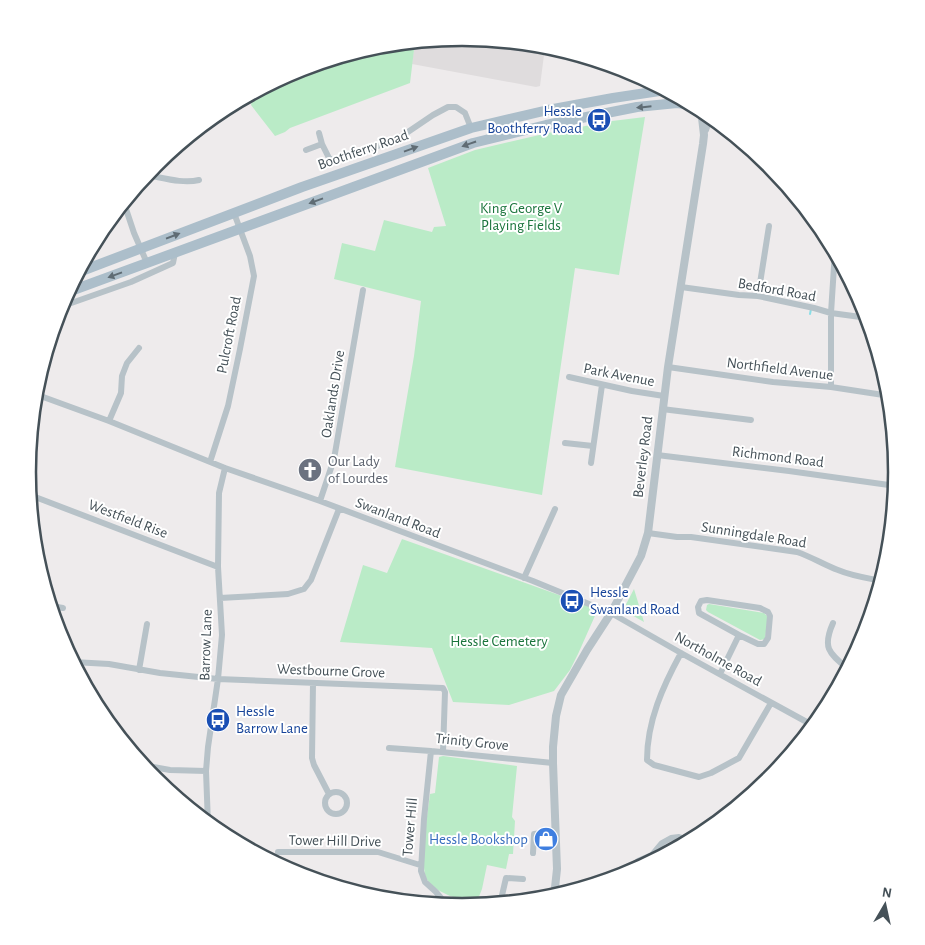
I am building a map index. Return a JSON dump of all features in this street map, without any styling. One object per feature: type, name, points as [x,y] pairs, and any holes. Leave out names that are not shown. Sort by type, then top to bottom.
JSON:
[{"type":"main road","name":"Boothferry Road","points":[[88,268],[302,187],[471,128],[548,110],[654,92]]},
{"type":"main road","name":"Boothferry Road","points":[[78,288],[472,142],[637,107],[676,103]]},
{"type":"street","points":[[319,133],[329,158],[336,161],[351,157],[402,136],[448,107],[456,107],[465,113],[471,128]]},
{"type":"street","name":"Beverley Road","points":[[702,120],[704,135]]},
{"type":"street","name":"Beverley Road","points":[[555,889],[557,868],[553,747],[556,716],[561,695],[611,613],[641,556],[648,532],[668,367],[704,135],[708,124]]},
{"type":"street","points":[[306,150],[322,144]]},
{"type":"street","points":[[156,177],[181,181],[194,182],[199,180]]},
{"type":"street","points":[[127,210],[147,263]]},
{"type":"street","name":"Pulcroft Road","points":[[210,462],[228,406],[254,276],[250,256],[234,213]]},
{"type":"street","points":[[758,296],[769,226]]},
{"type":"street","name":"Boothferry Road","points":[[72,303],[131,282],[173,264],[175,253]]},
{"type":"street","points":[[831,387],[831,313],[834,263]]},
{"type":"street","name":"Bedford Road","points":[[681,287],[758,296],[831,313],[859,317]]},
{"type":"street","name":"Oaklands Drive","points":[[320,501],[334,459],[363,290]]},
{"type":"street","points":[[109,421],[121,392],[122,376],[127,364],[139,348]]},
{"type":"street","name":"Northfield Avenue","points":[[668,367],[882,395]]},
{"type":"street","name":"Park Avenue","points":[[569,378],[664,396]]},
{"type":"street","points":[[591,462],[602,385]]},
{"type":"street","name":"Swanland Road","points":[[43,397],[109,421],[225,468],[320,501],[524,578],[611,613]]},
{"type":"street","points":[[662,409],[751,420]]},
{"type":"street","points":[[565,442],[593,446]]},
{"type":"street","name":"Richmond Road","points":[[657,455],[889,485]]},
{"type":"street","name":"Barrow Lane","points":[[208,814],[206,771],[222,635],[218,567],[219,493],[225,468]]},
{"type":"street","name":"Westfield Rise","points":[[37,497],[218,567]]},
{"type":"street","points":[[220,598],[288,594],[304,589],[311,580],[339,509]]},
{"type":"street","points":[[524,578],[555,509]]},
{"type":"street","name":"Sunningdale Road","points":[[648,532],[798,552],[836,570],[875,579]]},
{"type":"street","points":[[707,600],[760,608],[768,612],[770,616],[768,638],[764,644],[758,644],[739,635],[699,612],[698,607],[701,601],[707,600]]},
{"type":"street","points":[[58,607],[63,608]]},
{"type":"street","name":"Northolme Road","points":[[611,613],[808,723]]},
{"type":"street","points":[[833,623],[827,644],[833,656],[843,665]]},
{"type":"street","points":[[139,670],[147,624]]},
{"type":"street","points":[[720,674],[739,635]]},
{"type":"street","points":[[681,653],[655,708],[649,729],[647,760],[654,765],[699,777],[711,773],[739,758],[770,703]]},
{"type":"street","name":"Westbourne Grove","points":[[81,662],[110,664],[160,673],[218,679],[443,688],[445,692],[443,752]]},
{"type":"street","points":[[313,683],[312,758],[314,766],[329,794]]},
{"type":"street","name":"Trinity Grove","points":[[389,748],[553,763]]},
{"type":"street","name":"Tower Hill","points":[[430,751],[420,865],[425,882],[441,898]]},
{"type":"street","points":[[155,767],[170,770],[206,771]]},
{"type":"street","points":[[533,853],[534,834],[556,831]]},
{"type":"street","points":[[653,854],[662,843],[671,838],[682,838]]},
{"type":"street","name":"Tower Hill Drive","points":[[278,852],[378,852],[420,865]]},
{"type":"street","points":[[502,897],[506,878],[523,879]]},
{"type":"shaded area","points":[[435,47],[490,47],[548,54],[544,55],[540,86],[536,87],[412,64],[414,49]]},
{"type":"green space","points":[[414,49],[410,83],[290,128],[275,136],[251,105],[252,102],[274,90],[325,69],[379,54]]},
{"type":"green space","name":"King George V Playing Fields","points":[[645,117],[619,275],[575,268],[542,495],[395,467],[414,356],[421,301],[334,279],[342,243],[375,251],[384,220],[432,232],[434,227],[446,226],[428,168],[475,150],[548,133]]},
{"type":"green space","name":"Hessle Cemetery","points":[[402,539],[598,609],[570,670],[554,691],[509,705],[453,702],[432,648],[340,642],[363,565],[387,573]]},
{"type":"green space","points":[[634,589],[644,622],[623,610]]},
{"type":"green space","points":[[709,604],[764,613],[768,617],[765,639],[760,640],[708,612],[706,610]]},
{"type":"green space","points":[[439,757],[517,766],[512,817],[515,821],[513,854],[509,854],[506,869],[487,865],[478,898],[459,899],[450,896],[433,886],[425,875],[424,840],[430,794],[435,793]]},
{"type":"waterway","points":[[810,314],[811,309]]},
{"type":"place","name":"Hessle Boothferry Road","points":[[599,120]]},
{"type":"place","name":"Our Lady of Lourdes","points":[[310,470]]},
{"type":"place","name":"Hessle Swanland Road","points":[[572,601]]},
{"type":"place","name":"Hessle Barrow Lane","points":[[218,720]]},
{"type":"place","name":"Hessle Bookshop","points":[[546,839]]}]
